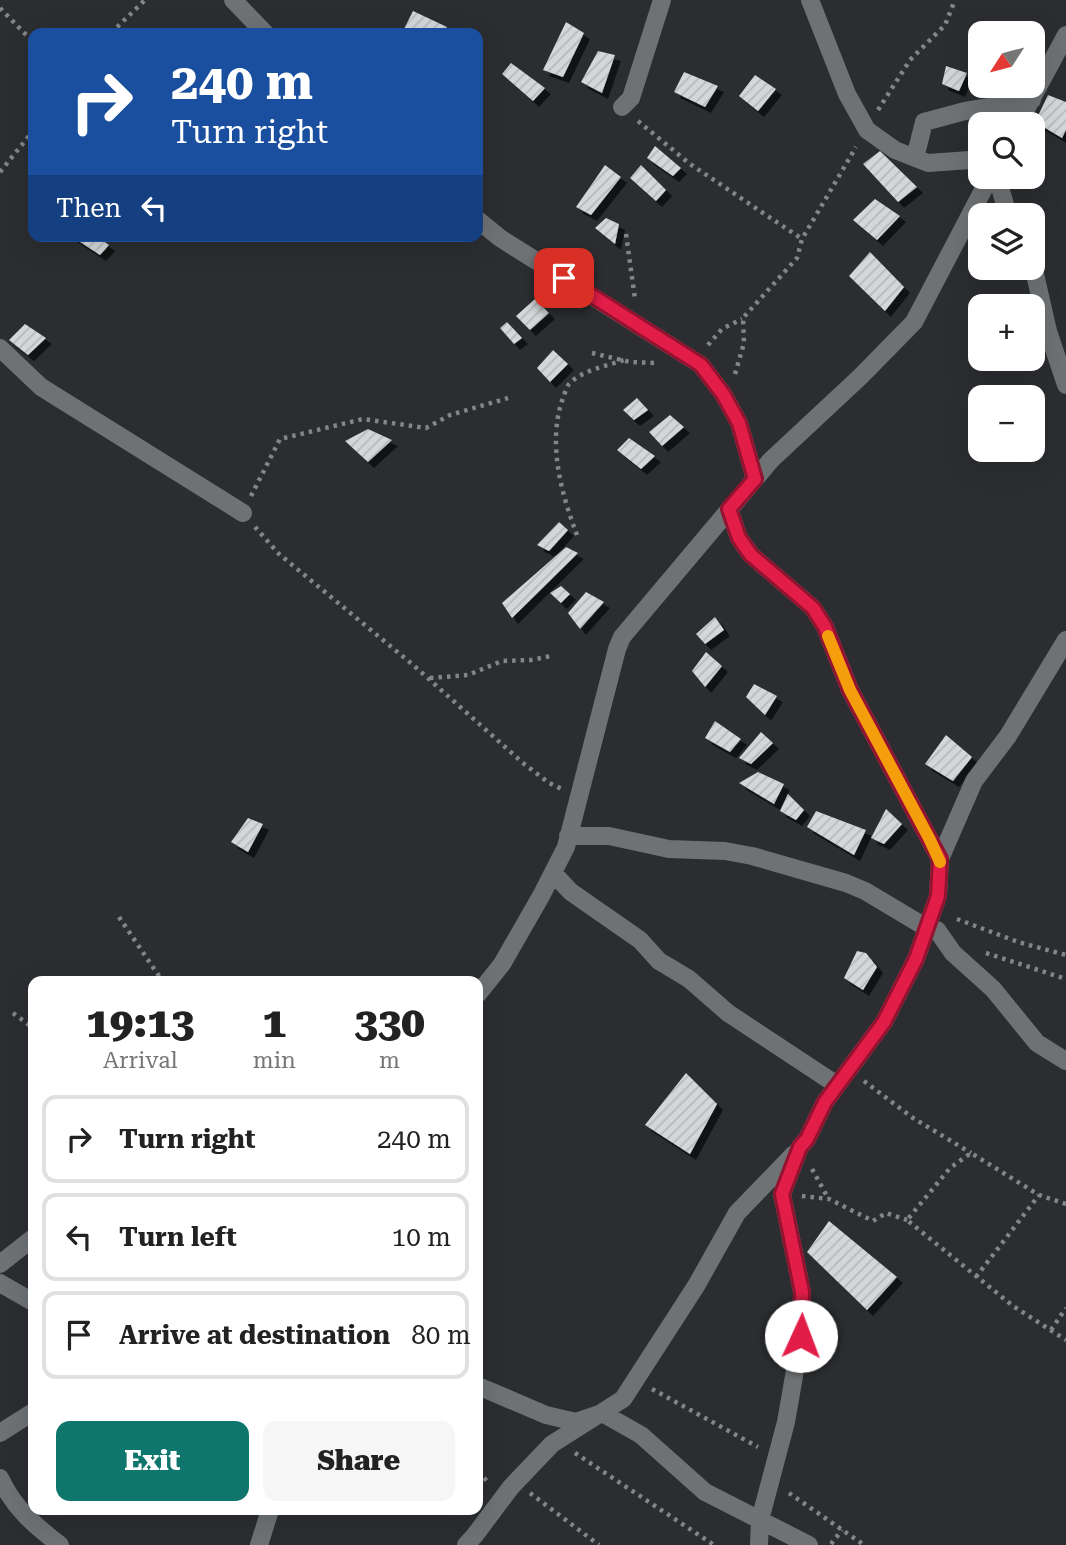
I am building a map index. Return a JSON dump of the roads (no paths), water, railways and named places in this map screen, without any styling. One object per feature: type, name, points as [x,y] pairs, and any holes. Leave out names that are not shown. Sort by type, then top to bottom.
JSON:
[{"type":"street","points":[[233,0],[260,28]]},
{"type":"street","points":[[622,107],[631,98],[662,0]]},
{"type":"street","points":[[810,0],[847,94],[867,130],[895,150],[928,163],[968,160]]},
{"type":"street","points":[[1025,112],[1066,34]]},
{"type":"street","points":[[915,158],[924,122],[965,111],[1032,100]]},
{"type":"street","points":[[483,988],[502,964],[553,873],[568,836],[622,637],[771,460],[914,322],[984,189]]},
{"type":"street","points":[[483,224],[500,238],[701,365],[739,423],[755,479]]},
{"type":"street","points":[[1036,280],[1048,331],[1066,385]]},
{"type":"street","points":[[0,348],[41,387],[243,513]]},
{"type":"street","points":[[729,509],[739,538],[751,555],[813,608],[825,627],[850,690],[940,859]]},
{"type":"street","points":[[466,1545],[515,1482],[556,1441],[624,1399],[696,1286],[731,1223],[807,1139],[825,1102],[884,1022],[916,959],[938,896],[940,859],[974,781],[1008,736],[1066,640]]},
{"type":"street","points":[[568,836],[609,836],[669,849],[752,856],[846,883],[930,919],[953,953],[993,989],[1037,1043],[1066,1061]]},
{"type":"street","points":[[553,873],[571,892],[640,940],[659,961],[690,979],[728,1013],[837,1085]]},
{"type":"street","points":[[759,1545],[760,1520],[786,1422],[801,1336],[802,1292],[782,1194],[800,1147]]},
{"type":"street","points":[[764,1185],[782,1194]]},
{"type":"street","points":[[0,1264],[28,1242]]},
{"type":"street","points":[[0,1283],[28,1299]]},
{"type":"street","points":[[483,1388],[547,1415],[576,1422],[602,1413],[641,1435],[705,1492],[809,1545]]},
{"type":"street","points":[[0,1433],[28,1415]]},
{"type":"street","points":[[0,1478],[10,1499],[60,1545]]},
{"type":"street","points":[[259,1545],[268,1515]]}]
